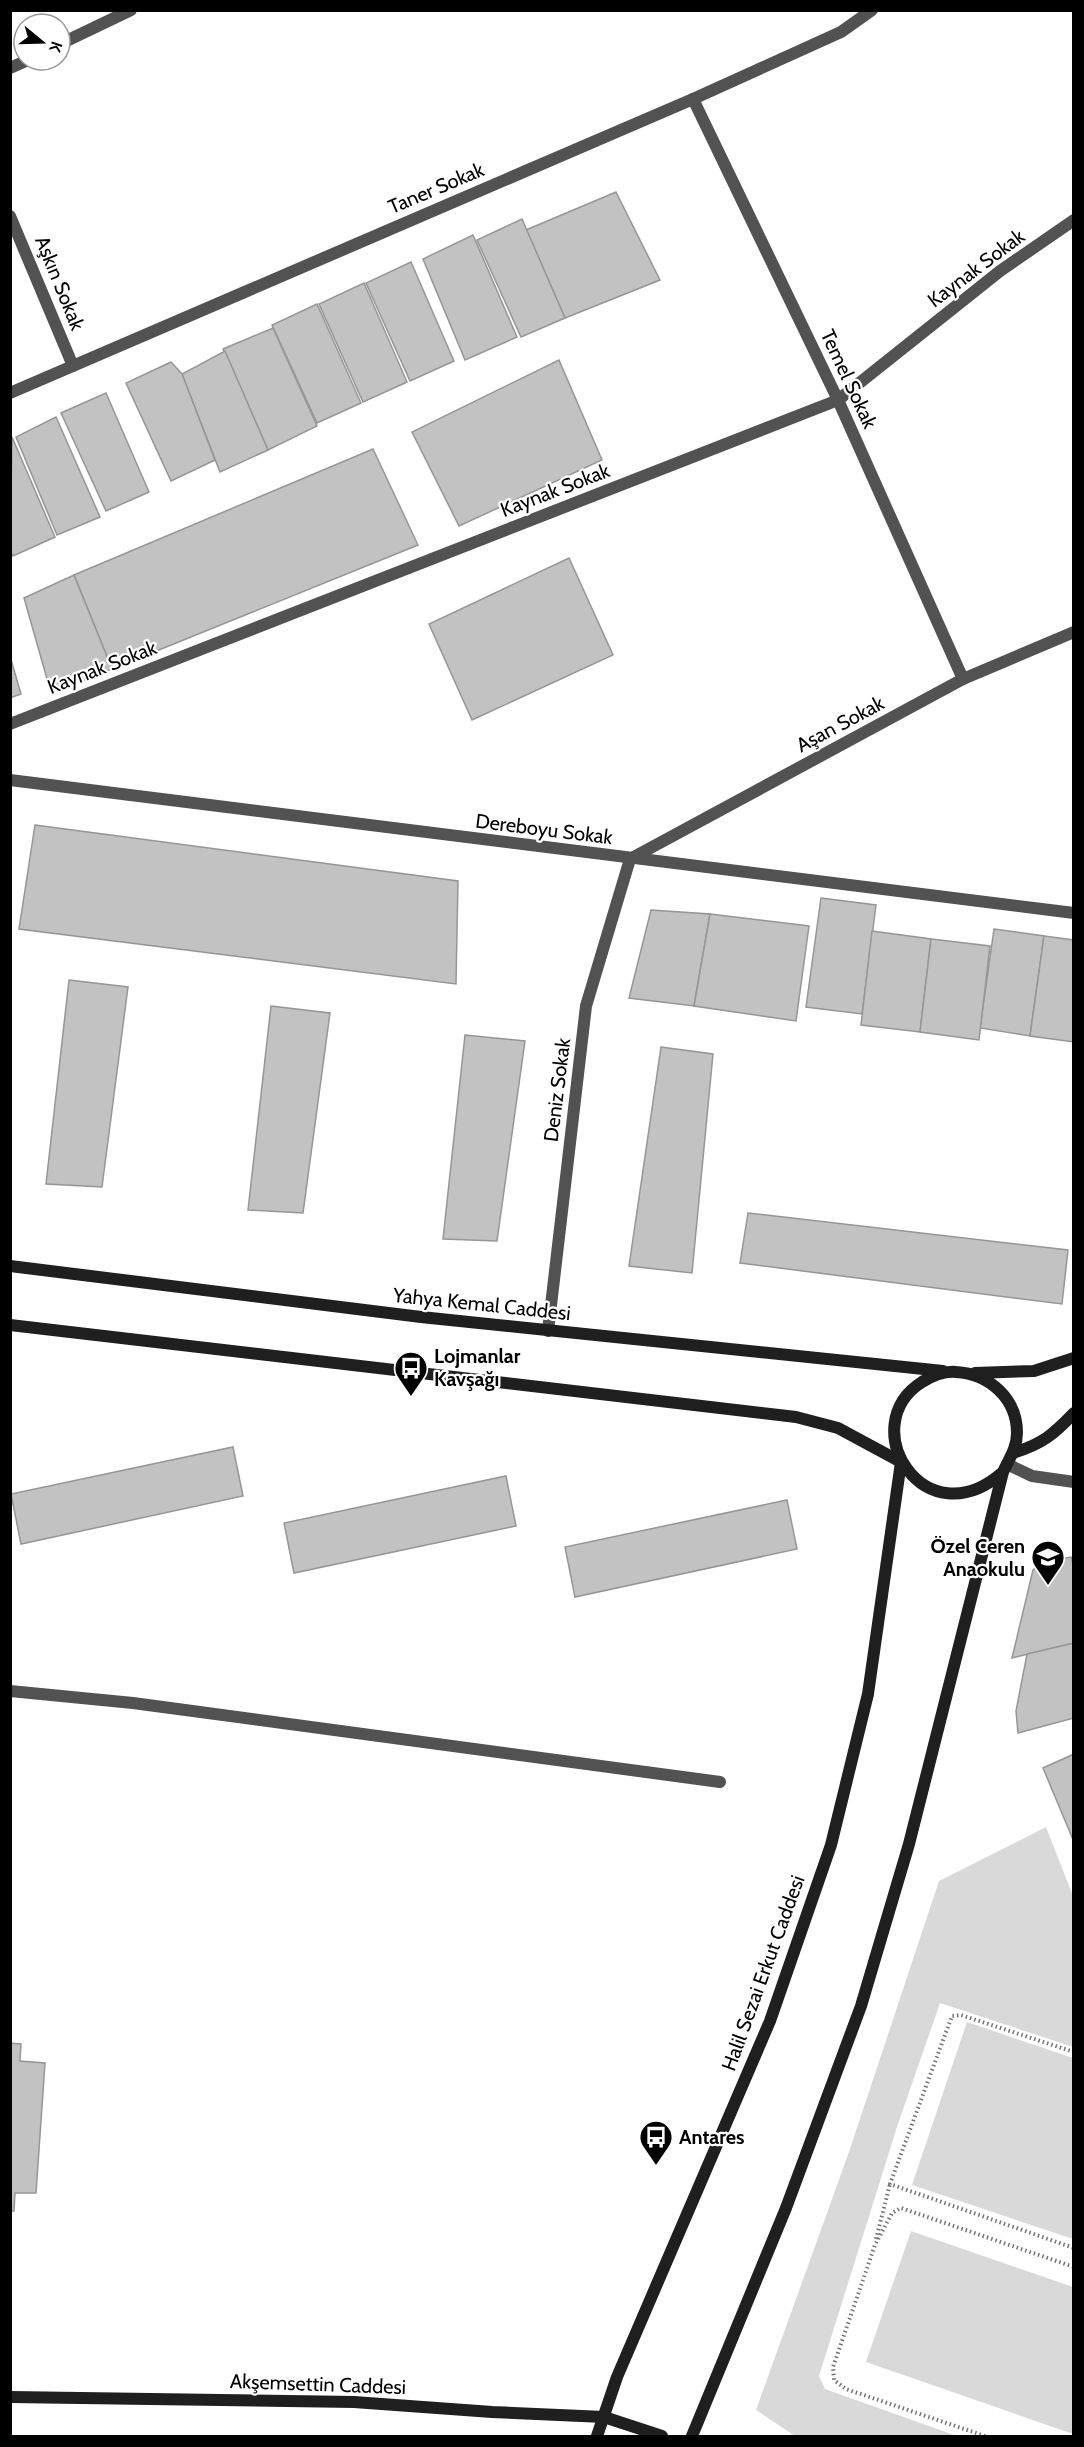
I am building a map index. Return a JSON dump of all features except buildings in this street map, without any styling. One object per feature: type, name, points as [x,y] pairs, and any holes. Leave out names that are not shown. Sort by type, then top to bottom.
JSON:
[{"type":"main road","name":"Yahya Kemal Caddesi","points":[[10,1266],[549,1331],[950,1371]]},
{"type":"main road","points":[[10,1325],[796,1417],[838,1428],[901,1462],[913,1478],[930,1489],[949,1494],[970,1493],[988,1485],[1008,1463],[1051,1437],[1074,1413]]},
{"type":"main road","points":[[970,1373],[1034,1371],[1074,1358]]},
{"type":"main road","name":"Halil Sezai Erkut Caddesi","points":[[604,2417],[617,2377],[770,2021],[831,1845],[867,1694],[901,1462],[894,1443],[895,1423],[902,1404],[913,1388],[931,1377],[950,1371],[970,1373],[989,1381],[1004,1395],[1014,1413],[1017,1433],[909,1844],[861,2006],[786,2208],[692,2436]]},
{"type":"main road","name":"Akşemsettin Caddesi","points":[[10,2397],[354,2402],[604,2417]]},
{"type":"main road","points":[[597,2436],[604,2417],[662,2436]]},
{"type":"street","points":[[72,38],[131,10]]},
{"type":"street","name":"Taner Sokak","points":[[10,393],[693,99],[841,32],[872,10]]},
{"type":"street","name":"Temel Sokak","points":[[693,99],[838,400],[963,679]]},
{"type":"street","name":"Aşkın Sokak","points":[[10,216],[73,366]]},
{"type":"street","name":"Kaynak Sokak","points":[[10,724],[838,400],[1000,271],[1074,220]]},
{"type":"street","name":"Aşan Sokak","points":[[630,859],[963,679],[1074,632]]},
{"type":"street","name":"Dereboyu Sokak","points":[[10,780],[1074,913]]},
{"type":"street","name":"Deniz Sokak","points":[[549,1331],[586,1006],[630,859]]},
{"type":"street","points":[[1008,1463],[1032,1476],[1074,1482]]},
{"type":"street","points":[[10,1691],[133,1703],[720,1782]]},
{"type":"path","points":[[986,2436],[846,2389],[834,2380],[833,2367],[874,2247],[890,2184],[952,2016],[961,2015],[1074,2052]]},
{"type":"path","points":[[890,2184],[1074,2248]]},
{"type":"path","points":[[874,2247],[892,2213],[901,2208],[1074,2267]]},
{"type":"shaded area","points":[[1046,1827],[1073,1896],[1073,2047],[940,2003],[897,2127],[819,2376],[825,2389],[957,2436],[795,2436],[756,2410],[849,2152],[939,1881]]},
{"type":"shaded area","points":[[967,2022],[1073,2058],[1073,2239],[912,2185]]},
{"type":"shaded area","points":[[911,2231],[1073,2287],[1073,2434],[866,2362]]},
{"type":"place","name":"Lojmanlar Kavşağı","points":[[411,1397]]},
{"type":"place","name":"Özel Ceren Anaokulu","points":[[1048,1586]]},
{"type":"place","name":"Antares","points":[[656,2166]]}]
